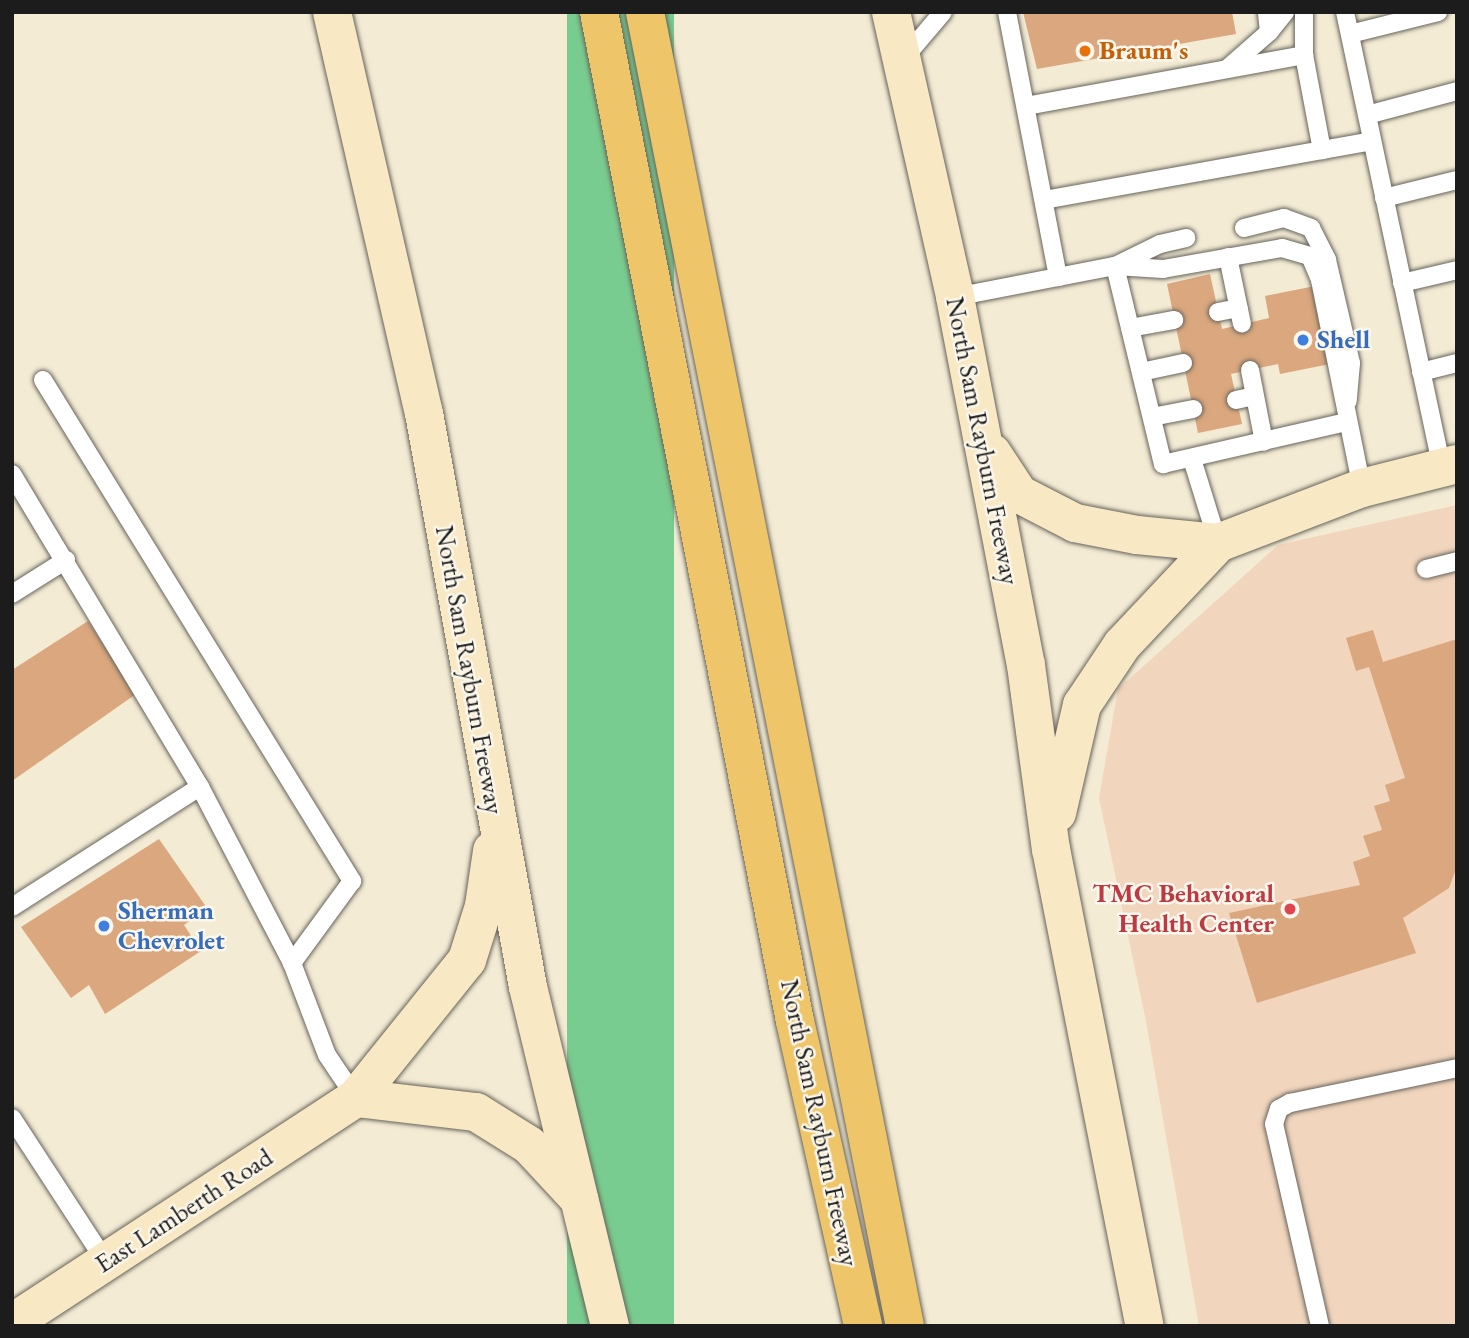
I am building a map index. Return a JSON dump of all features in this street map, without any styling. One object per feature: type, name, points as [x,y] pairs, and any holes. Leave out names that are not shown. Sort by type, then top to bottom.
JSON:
[{"type":"highway","name":"North Sam Rayburn Freeway","points":[[599,12],[795,1021],[863,1326]]},
{"type":"highway","name":"North Sam Rayburn Freeway","points":[[645,12],[905,1326]]},
{"type":"main road","name":"North Sam Rayburn Freeway","points":[[332,12],[424,413],[496,824],[528,987],[610,1326]]},
{"type":"main road","name":"North Sam Rayburn Freeway","points":[[891,12],[955,297],[1026,665],[1051,849],[1145,1326]]},
{"type":"main road","points":[[982,438],[1019,494],[1075,523],[1137,536],[1218,543]]},
{"type":"main road","points":[[1051,849],[1066,761],[1082,705],[1122,645],[1218,543],[1362,488],[1449,466]]},
{"type":"main road","name":"East Lamberth Road","points":[[12,1323],[356,1098],[467,960],[484,906],[496,824]]},
{"type":"main road","points":[[356,1098],[476,1112],[529,1145],[582,1203]]},
{"type":"lane","points":[[902,61],[943,12]]},
{"type":"lane","points":[[1007,12],[1058,277]]},
{"type":"lane","points":[[1267,12],[1269,32]]},
{"type":"lane","points":[[1225,70],[1269,32],[1285,12]]},
{"type":"lane","points":[[1304,12],[1304,55],[1322,150]]},
{"type":"lane","points":[[1345,12],[1421,372],[1449,466]]},
{"type":"lane","points":[[1350,34],[1438,12]]},
{"type":"lane","points":[[1026,106],[1304,55]]},
{"type":"lane","points":[[1367,115],[1457,91]]},
{"type":"lane","points":[[1044,200],[1372,141]]},
{"type":"lane","points":[[1384,198],[1457,180]]},
{"type":"lane","points":[[1244,228],[1284,218],[1311,228],[1327,260],[1352,363],[1346,422]]},
{"type":"lane","points":[[1115,266],[1160,244],[1186,238]]},
{"type":"lane","points":[[955,297],[1115,266],[1163,269],[1283,248],[1310,256],[1320,280],[1346,422],[1362,488]]},
{"type":"lane","points":[[1218,312],[1241,316],[1228,257]]},
{"type":"lane","points":[[1115,266],[1163,464],[1346,422]]},
{"type":"lane","points":[[1402,283],[1457,270]]},
{"type":"lane","points":[[1130,328],[1174,320]]},
{"type":"lane","points":[[1141,372],[1183,363]]},
{"type":"lane","points":[[1421,372],[1457,363]]},
{"type":"lane","points":[[1251,370],[1264,442]]},
{"type":"lane","points":[[43,380],[352,881],[292,963]]},
{"type":"lane","points":[[1237,400],[1255,396]]},
{"type":"lane","points":[[1152,416],[1193,409]]},
{"type":"lane","points":[[1192,459],[1218,543]]},
{"type":"lane","points":[[12,474],[200,787],[292,963],[327,1055],[356,1098]]},
{"type":"lane","points":[[12,594],[66,560]]},
{"type":"lane","points":[[1426,569],[1457,561]]},
{"type":"lane","points":[[12,907],[200,787]]},
{"type":"lane","points":[[1320,1326],[1274,1124],[1279,1109],[1290,1102],[1457,1068]]},
{"type":"lane","points":[[12,1118],[106,1262]]},
{"type":"shaded area","name":"TMC Behavioral Health Center","points":[[1457,505],[1457,1326],[1199,1326],[1146,1021],[1099,798],[1118,689],[1278,545]]},
{"type":"green space","points":[[567,12],[674,12],[674,1326],[567,1326]]},
{"type":"building","name":"Braum's","points":[[1023,12],[1232,12],[1236,34],[1037,69]]},
{"type":"building","name":"Shell","points":[[1210,274],[1222,329],[1269,318],[1265,296],[1315,286],[1330,364],[1280,374],[1278,364],[1231,374],[1242,424],[1198,433],[1167,284]]},
{"type":"building","points":[[88,621],[136,694],[12,781],[12,670]]},
{"type":"building","points":[[1373,630],[1383,662],[1457,639],[1457,866],[1449,888],[1403,918],[1416,953],[1257,1003],[1229,913],[1360,885],[1353,862],[1370,856],[1363,836],[1382,830],[1374,806],[1390,801],[1385,785],[1405,778],[1369,667],[1356,671],[1346,638]]},
{"type":"building","name":"Sherman Chevrolet","points":[[159,839],[207,908],[184,925],[201,951],[105,1014],[89,985],[71,998],[21,927]]},
{"type":"place","name":"Braum's","points":[[1085,51]]},
{"type":"place","name":"Shell","points":[[1303,340]]},
{"type":"place","name":"TMC Behavioral Health Center","points":[[1290,909]]},
{"type":"place","name":"Sherman Chevrolet","points":[[104,926]]}]
